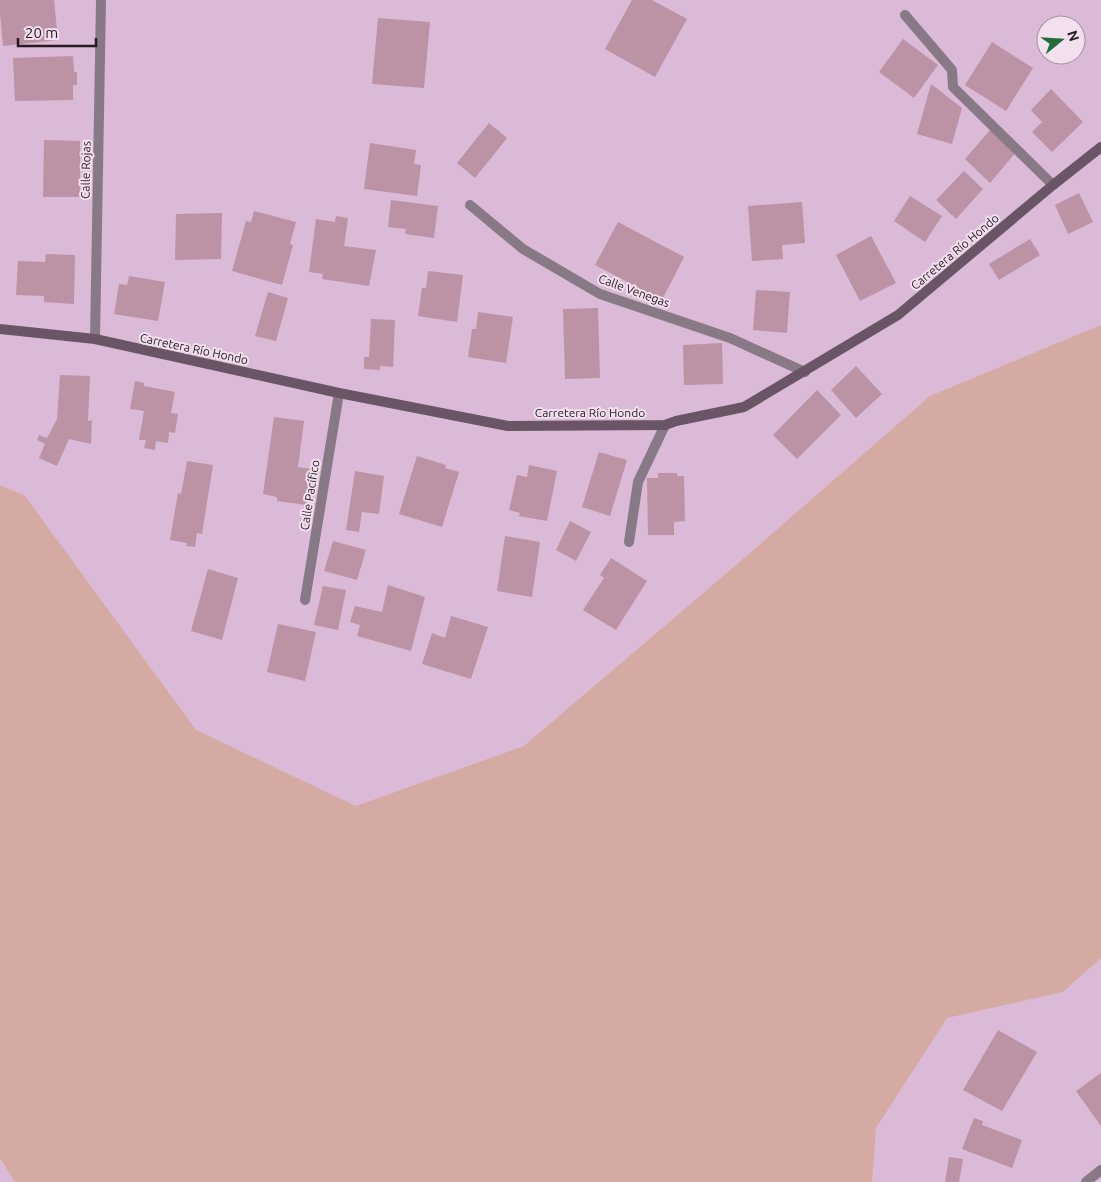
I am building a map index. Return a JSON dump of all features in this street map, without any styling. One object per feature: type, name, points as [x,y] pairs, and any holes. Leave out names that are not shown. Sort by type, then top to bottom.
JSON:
[{"type":"street","name":"Calle Rojas","points":[[95,340],[101,0]]},
{"type":"street","points":[[905,15],[952,70],[953,87],[1053,185]]},
{"type":"street","name":"Carretera Río Hondo","points":[[0,329],[95,340],[338,393],[508,426],[665,424],[744,407],[898,316],[1053,185],[1101,147]]},
{"type":"street","name":"Calle Venegas","points":[[470,205],[522,249],[600,294],[730,338],[804,372]]},
{"type":"street","name":"Calle Pacífico","points":[[305,600],[338,393]]},
{"type":"street","points":[[629,542],[638,482],[665,424]]},
{"type":"street","points":[[1086,1182],[1101,1170]]},
{"type":"shaded area","points":[[1101,325],[1101,958],[1063,992],[947,1018],[876,1128],[872,1182],[15,1182],[0,1158],[0,485],[25,496],[196,730],[356,806],[524,746],[930,396]]},
{"type":"building","points":[[0,0],[54,0],[58,40],[3,46]]},
{"type":"building","points":[[632,0],[652,0],[687,19],[655,77],[605,49]]},
{"type":"building","points":[[378,18],[430,22],[424,88],[372,84]]},
{"type":"building","points":[[903,39],[938,65],[914,98],[879,72]]},
{"type":"building","points":[[992,42],[1033,68],[1006,111],[965,85]]},
{"type":"building","points":[[73,56],[74,72],[77,72],[77,85],[73,85],[73,100],[15,101],[13,58]]},
{"type":"building","points":[[931,84],[962,108],[952,144],[917,134]]},
{"type":"building","points":[[1051,89],[1083,122],[1052,152],[1032,132],[1042,122],[1031,110]]},
{"type":"building","points":[[489,123],[507,138],[475,178],[457,163]]},
{"type":"building","points":[[991,129],[1016,152],[990,183],[965,159]]},
{"type":"building","points":[[44,140],[80,141],[80,197],[43,197]]},
{"type":"building","points":[[370,143],[416,150],[414,164],[421,165],[417,196],[364,189]]},
{"type":"building","points":[[964,171],[983,189],[956,219],[936,200]]},
{"type":"building","points":[[1079,193],[1093,222],[1068,234],[1055,205]]},
{"type":"building","points":[[910,196],[942,216],[925,242],[894,221]]},
{"type":"building","points":[[391,200],[438,206],[434,238],[405,234],[406,229],[388,227]]},
{"type":"building","points":[[802,202],[805,243],[782,245],[783,259],[752,261],[748,206]]},
{"type":"building","points":[[254,211],[296,222],[290,244],[293,245],[282,285],[232,271],[246,221],[251,222]]},
{"type":"building","points":[[222,213],[221,259],[175,260],[176,214]]},
{"type":"building","points":[[336,216],[348,218],[344,246],[376,250],[369,286],[322,279],[323,274],[309,272],[316,219],[335,222]]},
{"type":"building","points":[[618,222],[684,257],[662,300],[595,265]]},
{"type":"building","points":[[871,236],[896,283],[860,301],[836,255]]},
{"type":"building","points":[[1030,239],[1040,255],[999,280],[989,264]]},
{"type":"building","points":[[46,254],[75,255],[74,304],[44,302],[44,296],[16,295],[18,261],[45,262]]},
{"type":"building","points":[[428,271],[463,275],[457,322],[418,316],[422,288],[426,288]]},
{"type":"building","points":[[129,276],[165,282],[158,321],[114,314],[119,284],[127,285]]},
{"type":"building","points":[[756,290],[790,292],[787,333],[753,330]]},
{"type":"building","points":[[268,292],[288,298],[276,341],[255,336]]},
{"type":"building","points":[[598,308],[600,378],[565,379],[563,309]]},
{"type":"building","points":[[478,312],[513,317],[506,363],[468,357],[472,329],[476,329]]},
{"type":"building","points":[[371,319],[395,320],[393,367],[380,366],[380,370],[364,369],[364,357],[369,357]]},
{"type":"building","points":[[722,343],[723,384],[684,385],[683,345]]},
{"type":"building","points":[[856,366],[882,394],[856,418],[831,390]]},
{"type":"building","points":[[60,375],[90,376],[88,421],[92,420],[91,444],[69,439],[57,466],[39,458],[45,444],[37,440],[39,435],[47,438],[57,419]]},
{"type":"building","points":[[135,381],[144,383],[144,386],[175,392],[171,413],[178,414],[175,433],[169,432],[168,443],[156,441],[155,450],[144,448],[146,440],[139,440],[144,411],[130,409]]},
{"type":"building","points":[[817,390],[841,415],[797,459],[773,435]]},
{"type":"building","points":[[274,417],[304,421],[298,467],[312,469],[307,505],[277,501],[277,497],[263,494]]},
{"type":"building","points":[[599,452],[627,460],[610,516],[582,507]]},
{"type":"building","points":[[417,456],[446,465],[445,468],[459,472],[442,527],[399,514]]},
{"type":"building","points":[[187,461],[213,465],[202,534],[197,533],[195,547],[186,546],[187,543],[170,540],[178,493],[181,494]]},
{"type":"building","points":[[529,465],[557,471],[547,521],[519,516],[520,513],[509,510],[517,475],[527,477]]},
{"type":"building","points":[[355,471],[384,476],[379,514],[362,512],[359,532],[346,530]]},
{"type":"building","points":[[658,473],[677,473],[677,476],[684,476],[685,521],[674,522],[674,535],[648,535],[647,478],[658,478]]},
{"type":"building","points":[[570,521],[591,532],[576,561],[556,550]]},
{"type":"building","points":[[505,536],[540,542],[532,597],[497,591]]},
{"type":"building","points":[[333,541],[366,550],[357,580],[324,571]]},
{"type":"building","points":[[611,558],[647,581],[616,630],[583,610],[604,578],[600,575]]},
{"type":"building","points":[[208,569],[238,578],[222,640],[191,631]]},
{"type":"building","points":[[388,585],[425,597],[411,651],[357,636],[360,625],[350,622],[355,606],[382,612]]},
{"type":"building","points":[[323,586],[346,590],[338,630],[314,625]]},
{"type":"building","points":[[451,616],[488,627],[471,679],[422,664],[432,633],[445,638]]},
{"type":"building","points":[[278,624],[316,632],[305,681],[267,672]]},
{"type":"building","points":[[998,1030],[1037,1052],[1002,1111],[963,1090]]},
{"type":"building","points":[[1101,1073],[1101,1126],[1076,1091]]},
{"type":"building","points":[[974,1118],[983,1121],[982,1125],[1022,1140],[1012,1168],[962,1149]]},
{"type":"building","points":[[949,1157],[963,1159],[959,1182],[945,1182]]}]
